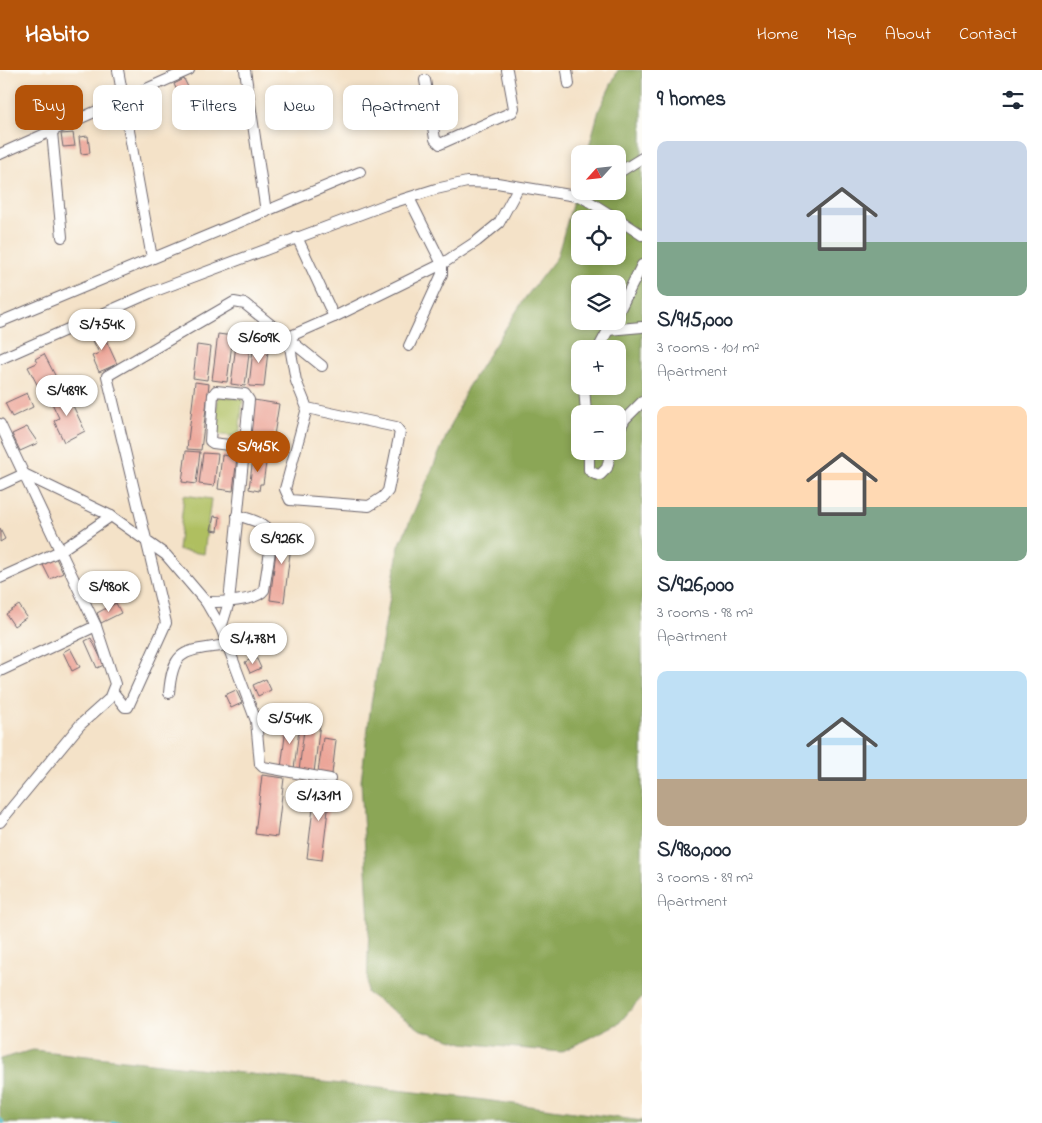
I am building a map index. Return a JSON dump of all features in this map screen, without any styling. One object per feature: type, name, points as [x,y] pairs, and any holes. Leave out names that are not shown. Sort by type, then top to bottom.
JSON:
[{"type":"street","points":[[118,70],[121,85]]},
{"type":"street","points":[[156,85],[189,70]]},
{"type":"street","points":[[245,70],[266,212]]},
{"type":"street","points":[[425,80],[435,139],[440,144],[512,112],[514,108],[507,70]]},
{"type":"street","points":[[567,70],[568,84]]},
{"type":"street","points":[[0,154],[93,114]]},
{"type":"street","points":[[129,130],[152,258]]},
{"type":"street","points":[[52,132],[62,237]]},
{"type":"street","points":[[626,168],[642,158]]},
{"type":"street","points":[[0,322],[360,172]]},
{"type":"street","points":[[0,359],[150,294],[408,198],[467,182],[571,193]]},
{"type":"street","points":[[307,408],[396,427],[400,432],[388,491],[384,497],[369,506],[290,500],[285,489],[307,408],[296,381],[289,341],[293,335],[442,264],[493,230],[499,223],[518,188]]},
{"type":"street","points":[[408,198],[442,264],[442,274],[409,346]]},
{"type":"street","points":[[593,200],[606,210]]},
{"type":"street","points":[[626,225],[642,235]]},
{"type":"street","points":[[297,238],[334,317]]},
{"type":"street","points":[[626,297],[642,266]]},
{"type":"street","points":[[113,692],[125,707],[128,707],[166,623],[107,376],[234,302],[246,304],[322,366]]},
{"type":"street","points":[[626,326],[642,327]]},
{"type":"street","points":[[221,628],[229,602],[238,515],[244,447],[248,396],[216,392],[213,395],[210,441],[244,447]]},
{"type":"street","points":[[626,418],[642,402]]},
{"type":"street","points":[[0,424],[96,626],[114,677],[113,692],[97,711],[80,725],[0,822]]},
{"type":"street","points":[[589,460],[589,470],[600,475],[607,468],[609,460]]},
{"type":"street","points":[[0,485],[24,474]]},
{"type":"street","points":[[24,474],[111,516],[166,555],[206,602],[221,628],[258,728],[260,764],[263,767],[330,779]]},
{"type":"street","points":[[206,602],[229,602],[262,593],[272,538],[266,526],[238,515]]},
{"type":"street","points":[[0,578],[60,551],[111,516]]},
{"type":"street","points":[[0,671],[96,626]]},
{"type":"street","points":[[169,692],[172,668],[176,659],[186,652],[226,645]]},
{"type":"green space","points":[[618,70],[642,70],[642,997],[619,1023],[561,1052],[463,1043],[421,1030],[367,993],[369,922],[361,781],[371,704],[399,546],[467,388],[525,298],[557,257],[573,200],[626,200],[626,145],[589,145],[599,110]]},
{"type":"green space","points":[[218,396],[243,399],[239,437],[214,434]]},
{"type":"green space","points":[[184,495],[211,499],[204,554],[178,550]]},
{"type":"green space","points":[[33,1050],[469,1098],[642,1121],[642,1123],[0,1123],[0,1059]]},
{"type":"building","points":[[184,79],[187,85],[174,85]]},
{"type":"building","points":[[73,133],[75,146],[63,147],[61,134]]},
{"type":"building","points":[[88,136],[90,153],[81,154],[79,137]]},
{"type":"building","points":[[100,327],[117,364],[99,372],[92,356],[99,353],[89,332]]},
{"type":"building","points":[[218,334],[233,336],[227,382],[212,380]]},
{"type":"building","points":[[237,337],[251,338],[245,386],[231,384]]},
{"type":"building","points":[[254,340],[269,342],[264,387],[249,386]]},
{"type":"building","points":[[197,345],[211,347],[207,380],[193,378]]},
{"type":"building","points":[[44,354],[57,379],[40,390],[28,367],[37,363],[35,359]]},
{"type":"building","points":[[195,382],[209,384],[201,450],[187,449]]},
{"type":"building","points":[[66,391],[85,431],[64,442],[54,421],[59,418],[50,399]]},
{"type":"building","points":[[27,393],[33,407],[12,417],[5,403]]},
{"type":"building","points":[[254,400],[279,404],[272,448],[247,444]]},
{"type":"building","points":[[27,427],[38,443],[20,451],[12,434]]},
{"type":"building","points":[[186,451],[200,452],[196,484],[182,482]]},
{"type":"building","points":[[203,453],[218,454],[214,486],[199,484]]},
{"type":"building","points":[[222,455],[237,457],[233,491],[218,489]]},
{"type":"building","points":[[261,455],[267,456],[263,484],[260,484],[259,491],[249,489],[253,458],[260,459]]},
{"type":"building","points":[[214,516],[220,517],[218,531],[211,530]]},
{"type":"building","points":[[279,527],[293,529],[284,602],[270,600]]},
{"type":"building","points":[[0,529],[5,539],[0,542]]},
{"type":"building","points":[[56,558],[63,573],[50,579],[43,565]]},
{"type":"building","points":[[116,603],[121,613],[101,623],[97,613]]},
{"type":"building","points":[[19,605],[27,617],[14,626],[6,614]]},
{"type":"building","points":[[249,634],[255,647],[242,652],[237,640]]},
{"type":"building","points":[[91,638],[104,665],[97,668],[85,641]]},
{"type":"building","points":[[70,648],[80,667],[72,671],[63,652]]},
{"type":"building","points":[[256,657],[261,668],[250,673],[245,662]]},
{"type":"building","points":[[266,679],[271,690],[258,696],[253,685]]},
{"type":"building","points":[[236,690],[242,703],[231,708],[225,695]]},
{"type":"building","points":[[287,720],[300,722],[294,769],[281,768]]},
{"type":"building","points":[[305,721],[320,723],[314,773],[299,771]]},
{"type":"building","points":[[323,738],[336,740],[332,774],[318,772]]},
{"type":"building","points":[[262,775],[284,778],[277,837],[255,834]]},
{"type":"building","points":[[316,783],[331,785],[322,860],[307,858]]},
{"type":"waterway","points":[[0,1119],[3,1123]]},
{"type":"waterway","points":[[112,1123],[121,1123]]}]
